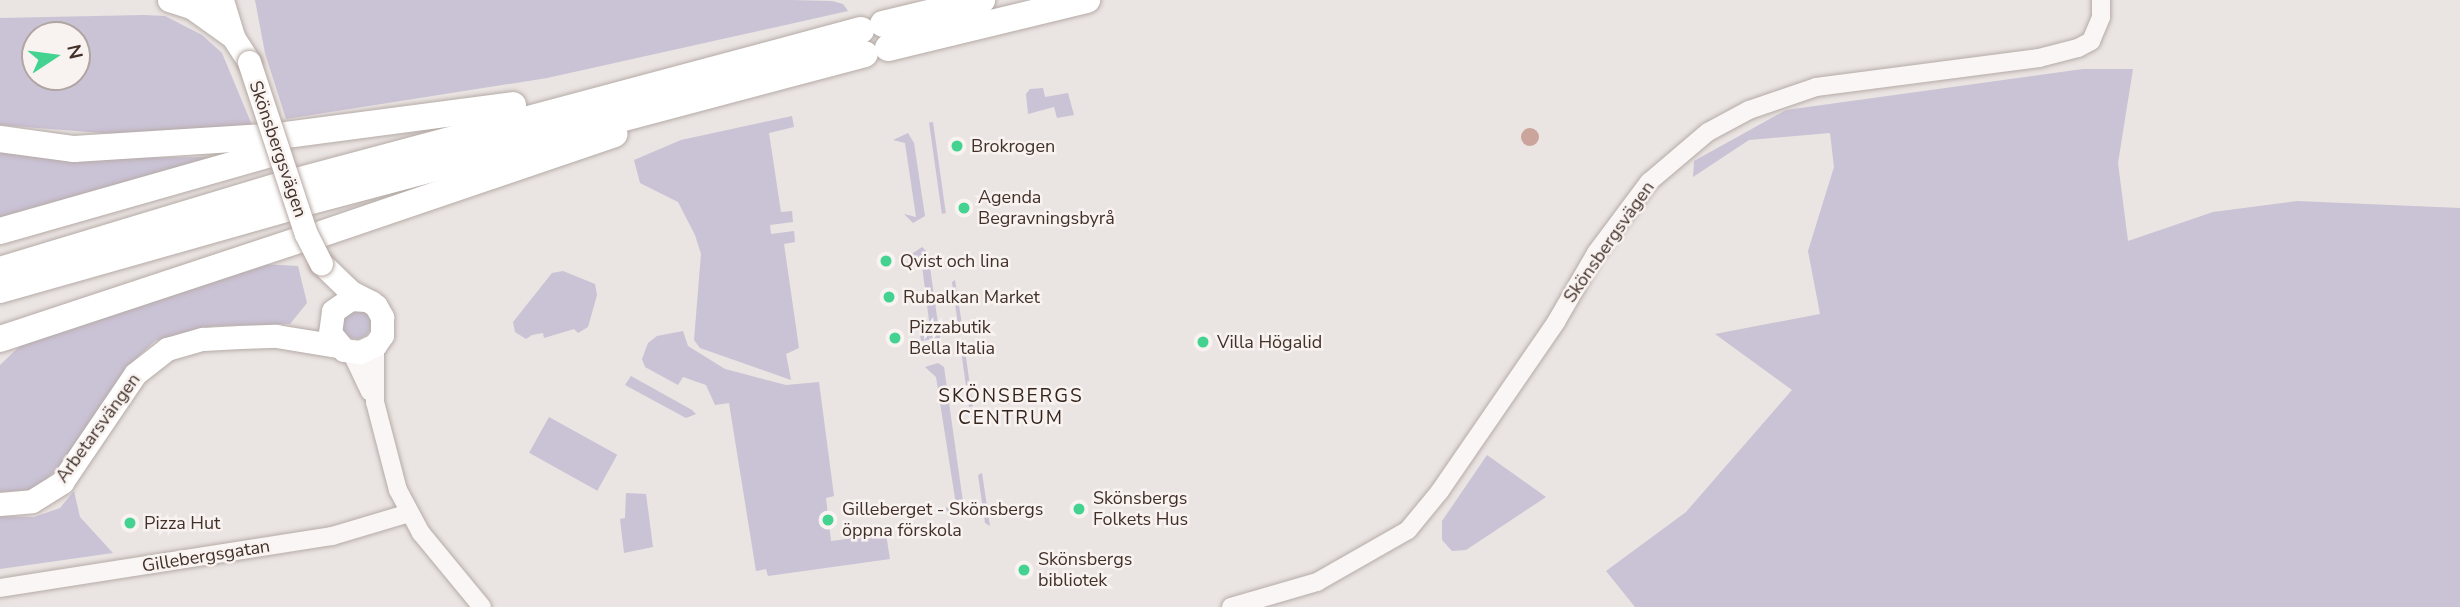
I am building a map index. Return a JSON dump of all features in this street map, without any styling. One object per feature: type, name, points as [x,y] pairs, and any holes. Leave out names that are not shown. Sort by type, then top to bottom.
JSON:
[{"type":"highway","points":[[0,340],[784,74],[982,0]]},
{"type":"highway","points":[[0,231],[278,144],[364,127],[626,89],[1087,0]]},
{"type":"highway","points":[[0,290],[17,271],[295,194],[784,74]]},
{"type":"highway","points":[[295,194],[626,89]]},
{"type":"highway","points":[[0,139],[74,149],[278,144]]},
{"type":"main road","name":"Skönsbergsvägen","points":[[222,0],[233,37],[249,62],[306,234],[321,263],[334,312]]},
{"type":"main road","name":"Skönsbergsvägen","points":[[190,2],[233,37]]},
{"type":"main road","name":"Skönsbergsvägen","points":[[321,263],[366,300]]},
{"type":"main road","points":[[350,299],[366,300],[376,306],[383,323],[375,345],[344,349],[330,332],[334,312],[350,299]]},
{"type":"main road","name":"Arbetarsvängen","points":[[0,504],[32,501],[62,482],[135,374],[167,349],[203,339],[276,336],[318,327],[334,312]]},
{"type":"main road","name":"Arbetarsvängen","points":[[276,336],[344,349]]},
{"type":"street","name":"Skönsbergsvägen","points":[[1231,607],[1317,582],[1408,530],[1440,491],[1556,322],[1596,253],[1649,182],[1708,132],[1749,110],[1816,87],[2039,58],[2091,41],[2101,18],[2101,0]]},
{"type":"street","points":[[375,345],[375,402],[391,468],[409,513],[455,578],[482,607]]},
{"type":"street","points":[[344,349],[375,402]]},
{"type":"street","name":"Gillebergsgatan","points":[[0,588],[332,536],[409,513]]},
{"type":"shaded area","points":[[255,0],[790,0],[832,1],[843,4],[848,11],[547,78],[286,119],[265,53]]},
{"type":"shaded area","points":[[144,15],[165,16],[202,35],[222,53],[252,125],[151,137],[0,125],[0,18]]},
{"type":"shaded area","points":[[2083,69],[2133,69],[2118,163],[2128,241],[2213,212],[2297,201],[2460,208],[2460,607],[1635,607],[1606,571],[1686,512],[1792,390],[1715,334],[1820,314],[1808,251],[1834,167],[1830,133],[1749,140],[1693,177],[1694,161],[1786,110]]},
{"type":"shaded area","points":[[1043,88],[1045,97],[1068,93],[1074,115],[1057,118],[1054,107],[1028,114],[1026,94],[1030,89]]},
{"type":"shaded area","points":[[792,116],[794,127],[769,133],[781,212],[792,211],[793,222],[770,225],[771,234],[794,231],[795,242],[784,244],[799,348],[786,354],[791,380],[700,348],[694,340],[701,254],[695,235],[678,202],[640,183],[634,160],[681,140]]},
{"type":"shaded area","points":[[933,122],[946,213],[942,214],[929,123]]},
{"type":"shaded area","points":[[1530,128],[1536,131],[1539,137],[1536,143],[1530,146],[1524,143],[1521,137],[1524,131]]},
{"type":"shaded area","points":[[908,133],[914,143],[925,216],[913,223],[904,214],[916,217],[905,143],[893,140]]},
{"type":"shaded area","points":[[0,152],[71,158],[218,157],[0,218]]},
{"type":"shaded area","points":[[922,247],[928,253],[940,338],[921,341],[920,335],[931,336],[921,258],[910,255]]},
{"type":"shaded area","points":[[263,264],[298,266],[307,303],[290,324],[214,326],[155,341],[126,368],[69,456],[45,481],[32,490],[0,492],[0,365],[23,343]]},
{"type":"shaded area","points":[[563,271],[595,284],[597,295],[588,327],[578,333],[574,329],[544,338],[543,333],[526,339],[515,332],[513,322],[552,273]]},
{"type":"shaded area","points":[[955,280],[963,331],[959,332],[952,282]]},
{"type":"shaded area","points":[[356,309],[367,313],[371,324],[367,335],[356,339],[345,335],[341,324],[345,313]]},
{"type":"shaded area","points":[[683,331],[688,346],[725,369],[786,385],[819,382],[834,496],[826,498],[831,541],[886,534],[890,559],[768,576],[766,569],[756,571],[729,403],[715,405],[706,385],[683,377],[678,385],[645,367],[642,359],[648,343],[657,336]]},
{"type":"shaded area","points":[[964,343],[973,406],[969,407],[960,344]]},
{"type":"shaded area","points":[[938,363],[944,367],[964,509],[950,516],[945,507],[957,511],[936,377],[925,367]]},
{"type":"shaded area","points":[[631,376],[696,414],[686,418],[625,385]]},
{"type":"shaded area","points":[[549,417],[617,455],[597,491],[529,453]]},
{"type":"shaded area","points":[[1487,455],[1546,497],[1466,550],[1452,551],[1442,540],[1442,521]]},
{"type":"shaded area","points":[[982,473],[990,526],[985,523],[978,475]]},
{"type":"shaded area","points":[[74,491],[80,517],[113,553],[0,569],[0,516],[34,517],[60,508]]},
{"type":"shaded area","points":[[626,493],[646,494],[653,547],[624,553],[620,519],[625,518]]},
{"type":"place","name":"Brokrogen","points":[[957,146]]},
{"type":"place","name":"Agenda Begravningsbyrå","points":[[964,208]]},
{"type":"place","name":"Qvist och lina","points":[[886,261]]},
{"type":"place","name":"Rubalkan Market","points":[[889,297]]},
{"type":"place","name":"Pizzabutik Bella Italia","points":[[895,338]]},
{"type":"place","name":"Villa Högalid","points":[[1203,342]]},
{"type":"place","name":"Skönsbergs Folkets Hus","points":[[1079,509]]},
{"type":"place","name":"Gilleberget - Skönsbergs öppna förskola","points":[[828,520]]},
{"type":"place","name":"Pizza Hut","points":[[130,523]]},
{"type":"place","name":"Skönsbergs bibliotek","points":[[1024,570]]},
{"type":"district","name":"SKÖNSBERGS CENTRUM","points":[[1011,408]]}]
